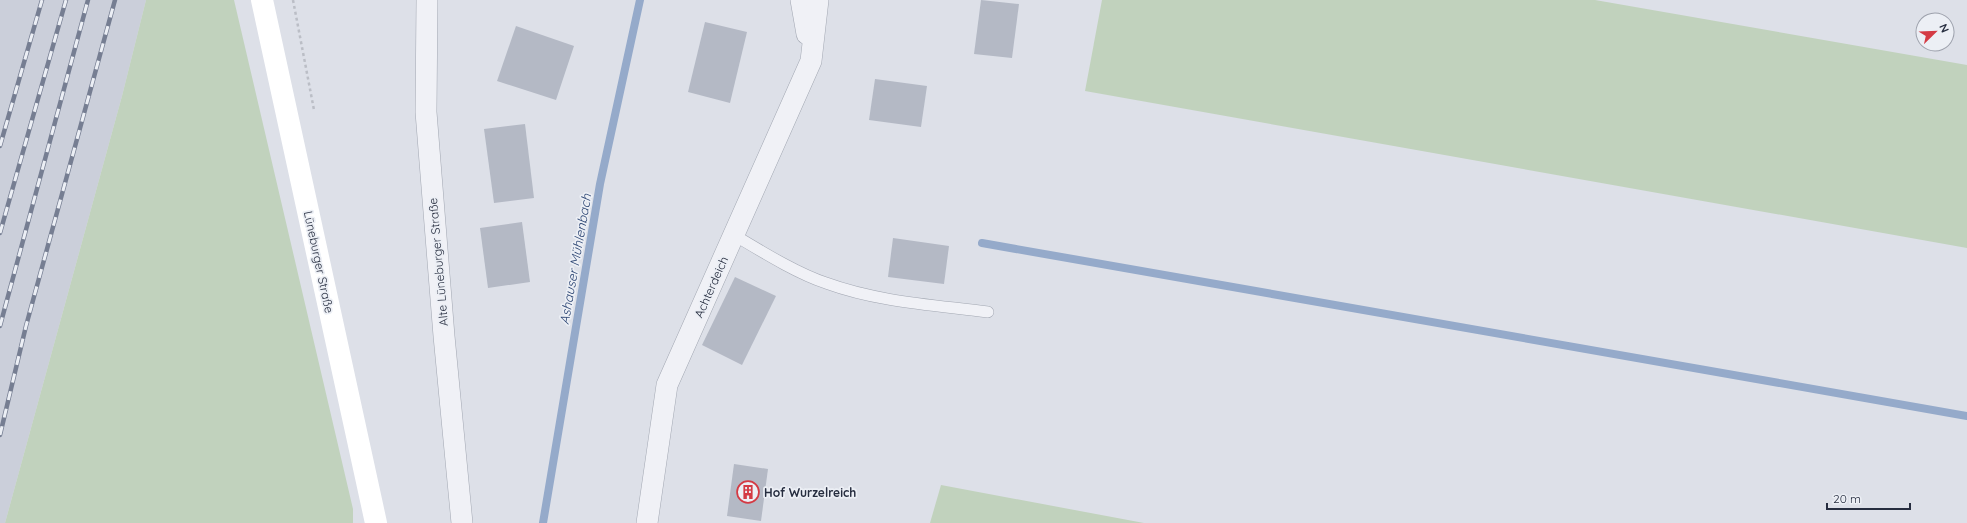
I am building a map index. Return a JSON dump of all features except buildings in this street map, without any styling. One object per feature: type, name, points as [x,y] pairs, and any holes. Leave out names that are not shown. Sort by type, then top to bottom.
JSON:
[{"type":"main road","name":"Lüneburger Straße","points":[[262,0],[376,523]]},
{"type":"street","name":"Alte Lüneburger Straße","points":[[427,0],[426,112],[444,336],[462,523]]},
{"type":"street","points":[[802,0],[811,61]]},
{"type":"street","name":"Achterdeich","points":[[647,523],[667,385],[811,61],[818,0]]},
{"type":"lane","points":[[734,235],[766,254],[825,283],[889,300],[988,312]]},
{"type":"shaded area","points":[[0,0],[146,0],[122,96],[5,523],[0,523]]},
{"type":"green space","points":[[146,0],[234,0],[353,509],[353,523],[5,523],[122,96]]},
{"type":"green space","points":[[1102,0],[1595,0],[1967,65],[1967,248],[1085,91]]},
{"type":"green space","points":[[941,485],[1144,523],[930,523]]},
{"type":"waterway","name":"Ashauser Mühlenbach","points":[[543,523],[600,184],[640,0]]},
{"type":"waterway","points":[[982,243],[1967,416]]},
{"type":"railway","points":[[0,146],[42,0]]},
{"type":"railway","points":[[0,233],[66,0]]},
{"type":"railway","points":[[0,326],[88,0]]},
{"type":"railway","points":[[0,435],[26,326],[115,0]]},
{"type":"place","name":"Hof Wurzelreich","points":[[748,492]]}]
